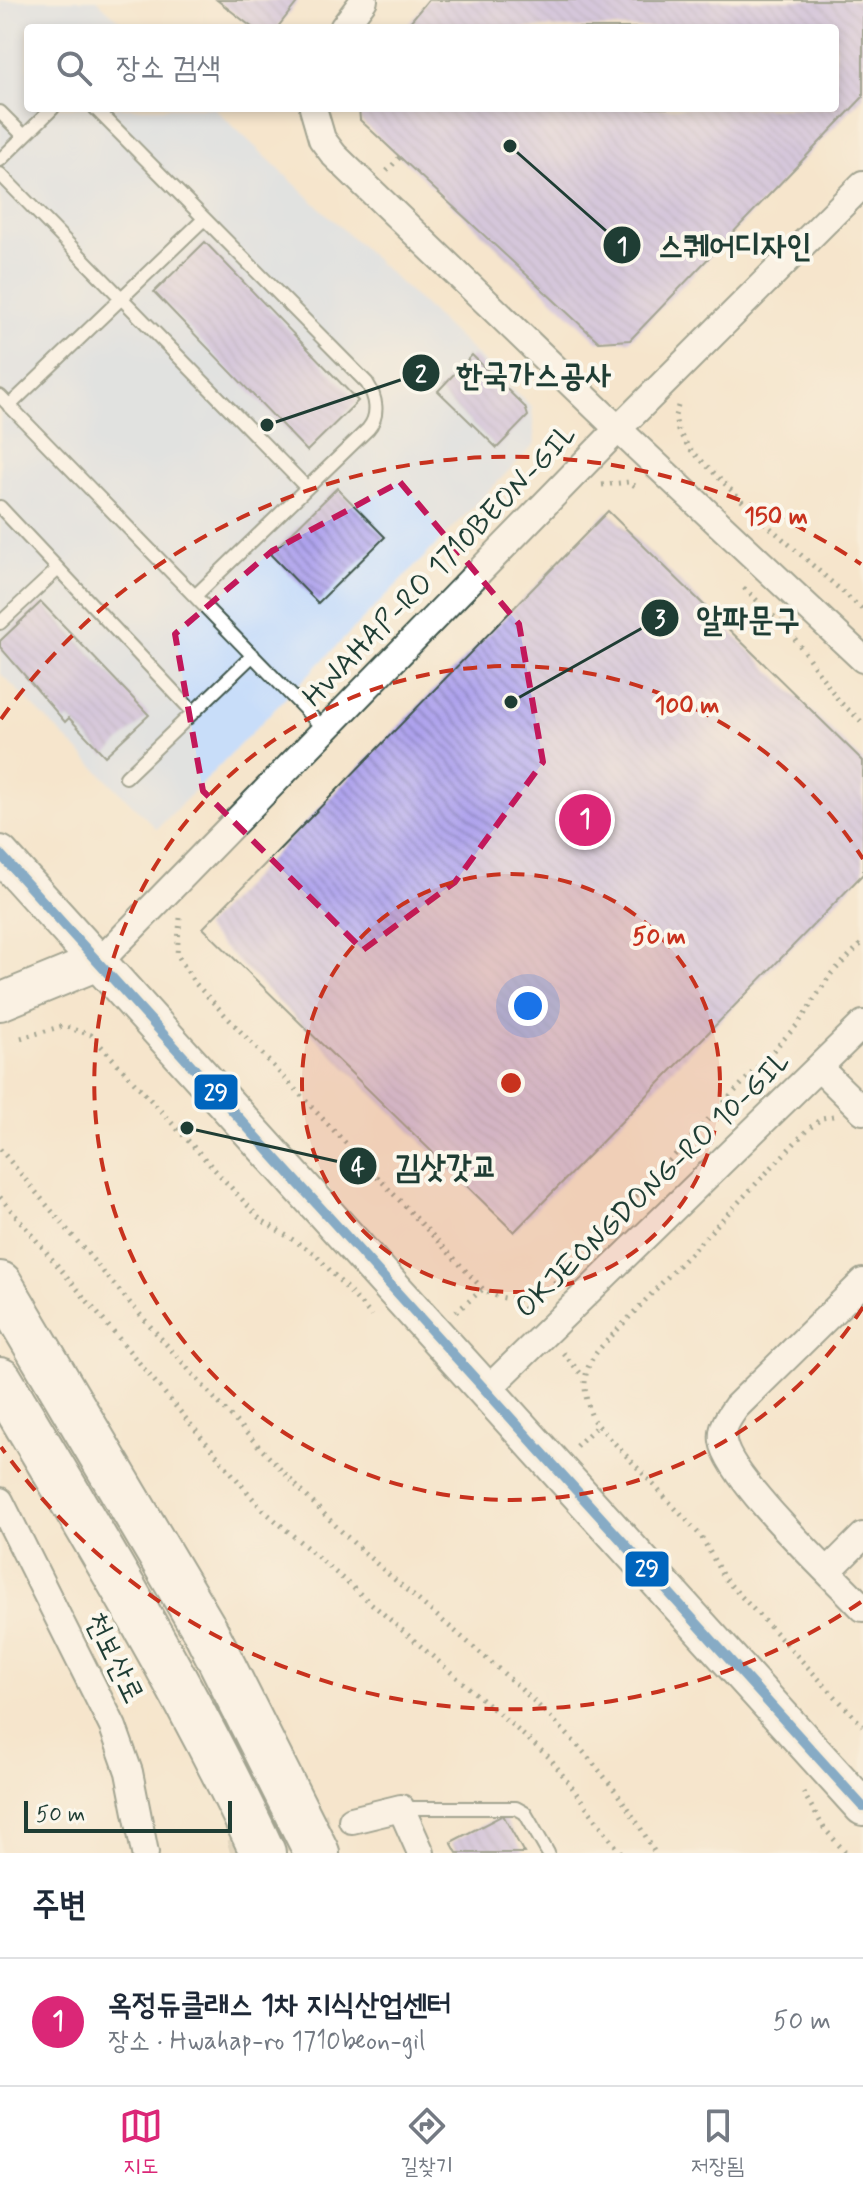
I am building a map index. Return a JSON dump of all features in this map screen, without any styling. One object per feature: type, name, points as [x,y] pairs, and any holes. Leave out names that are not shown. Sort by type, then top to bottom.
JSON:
[{"type":"highway","points":[[0,1284],[206,1632],[317,1853]]},
{"type":"highway","points":[[0,1380],[119,1579],[237,1796],[263,1853]]},
{"type":"main road","points":[[0,854],[863,1807]]},
{"type":"main road","points":[[11,998],[100,961]]},
{"type":"street","points":[[346,24],[364,0]]},
{"type":"street","points":[[314,112],[322,139],[334,155],[618,429],[863,659]]},
{"type":"street","name":"HWAHAP-RO 1710BEON-GIL","points":[[100,961],[618,429],[863,184]]},
{"type":"street","name":"OKJEONGDONG-RO 10-GIL","points":[[487,1390],[863,1024]]},
{"type":"street","points":[[819,1068],[863,1111]]},
{"type":"street","points":[[863,1282],[736,1407],[725,1423],[723,1440],[738,1473],[863,1608]]},
{"type":"street","name":"천보산로","points":[[0,1501],[113,1727],[129,1772],[145,1853]]},
{"type":"street","points":[[828,1571],[863,1536]]},
{"type":"street","points":[[352,1820],[401,1808],[421,1853]]},
{"type":"lane","points":[[0,112],[24,136]]},
{"type":"lane","points":[[0,160],[49,112]]},
{"type":"lane","points":[[99,112],[372,391],[375,403],[373,423],[195,596]]},
{"type":"lane","points":[[0,174],[307,488]]},
{"type":"lane","points":[[204,219],[5,401],[325,730]]},
{"type":"lane","points":[[0,507],[193,712]]},
{"type":"lane","points":[[1,621],[58,569]]},
{"type":"lane","points":[[126,777],[253,655]]},
{"type":"lane","points":[[401,1808],[516,1808],[525,1813],[548,1853]]},
{"type":"path","points":[[679,402],[675,416],[678,431],[690,449],[756,515],[863,610]]},
{"type":"path","points":[[595,487],[629,482],[640,488]]},
{"type":"path","points":[[732,576],[790,632],[839,701],[863,723]]},
{"type":"path","points":[[182,912],[177,954],[189,975],[483,1289],[496,1297],[518,1298],[534,1298],[546,1292],[798,1024],[831,974],[863,942]]},
{"type":"path","points":[[21,1038],[63,1026],[91,1035],[260,1219],[314,1253],[377,1321]]},
{"type":"path","points":[[0,1149],[109,1281],[337,1526],[485,1656],[592,1759],[631,1807],[655,1853]]},
{"type":"path","points":[[0,1197],[261,1508],[550,1758],[621,1853]]},
{"type":"path","points":[[796,1779],[824,1828],[846,1853]]},
{"type":"highlighted area","points":[[400,482],[519,624],[543,762],[455,882],[363,950],[203,791],[175,634],[272,551]]},
{"type":"shaded area","points":[[0,0],[97,0],[124,24],[24,24],[24,112],[218,112],[532,407],[535,444],[157,829],[0,673]]},
{"type":"building","points":[[217,0],[299,0],[280,24],[248,24]]},
{"type":"building","points":[[428,0],[863,0],[863,97],[630,340],[599,342],[360,120],[359,112],[839,112],[839,24],[408,24]]},
{"type":"building","points":[[205,242],[358,401],[307,451],[154,292]]},
{"type":"building","points":[[472,355],[525,407],[528,416],[497,448],[438,391]]},
{"type":"building","points":[[337,488],[385,537],[318,603],[270,554]]},
{"type":"building","points":[[608,511],[863,761],[863,874],[514,1232],[203,928]]},
{"type":"building","points":[[41,602],[149,715],[105,756],[69,718],[65,722],[0,647],[0,641]]},
{"type":"building","points":[[503,1815],[524,1853],[457,1853],[451,1842]]},
{"type":"tunnel","points":[[230,1853],[352,1820]]},
{"type":"transit line","name":"29","points":[[0,854],[863,1807]]},
{"type":"place","name":"스퀘어디자인","points":[[510,146]]},
{"type":"place","name":"한국가스공사","points":[[267,425]]},
{"type":"place","name":"알파문구","points":[[511,702]]},
{"type":"place","name":"옥정듀클래스 1차 지식산업센터","points":[[585,820]]},
{"type":"place","name":"김삿갓교","points":[[187,1128]]}]
